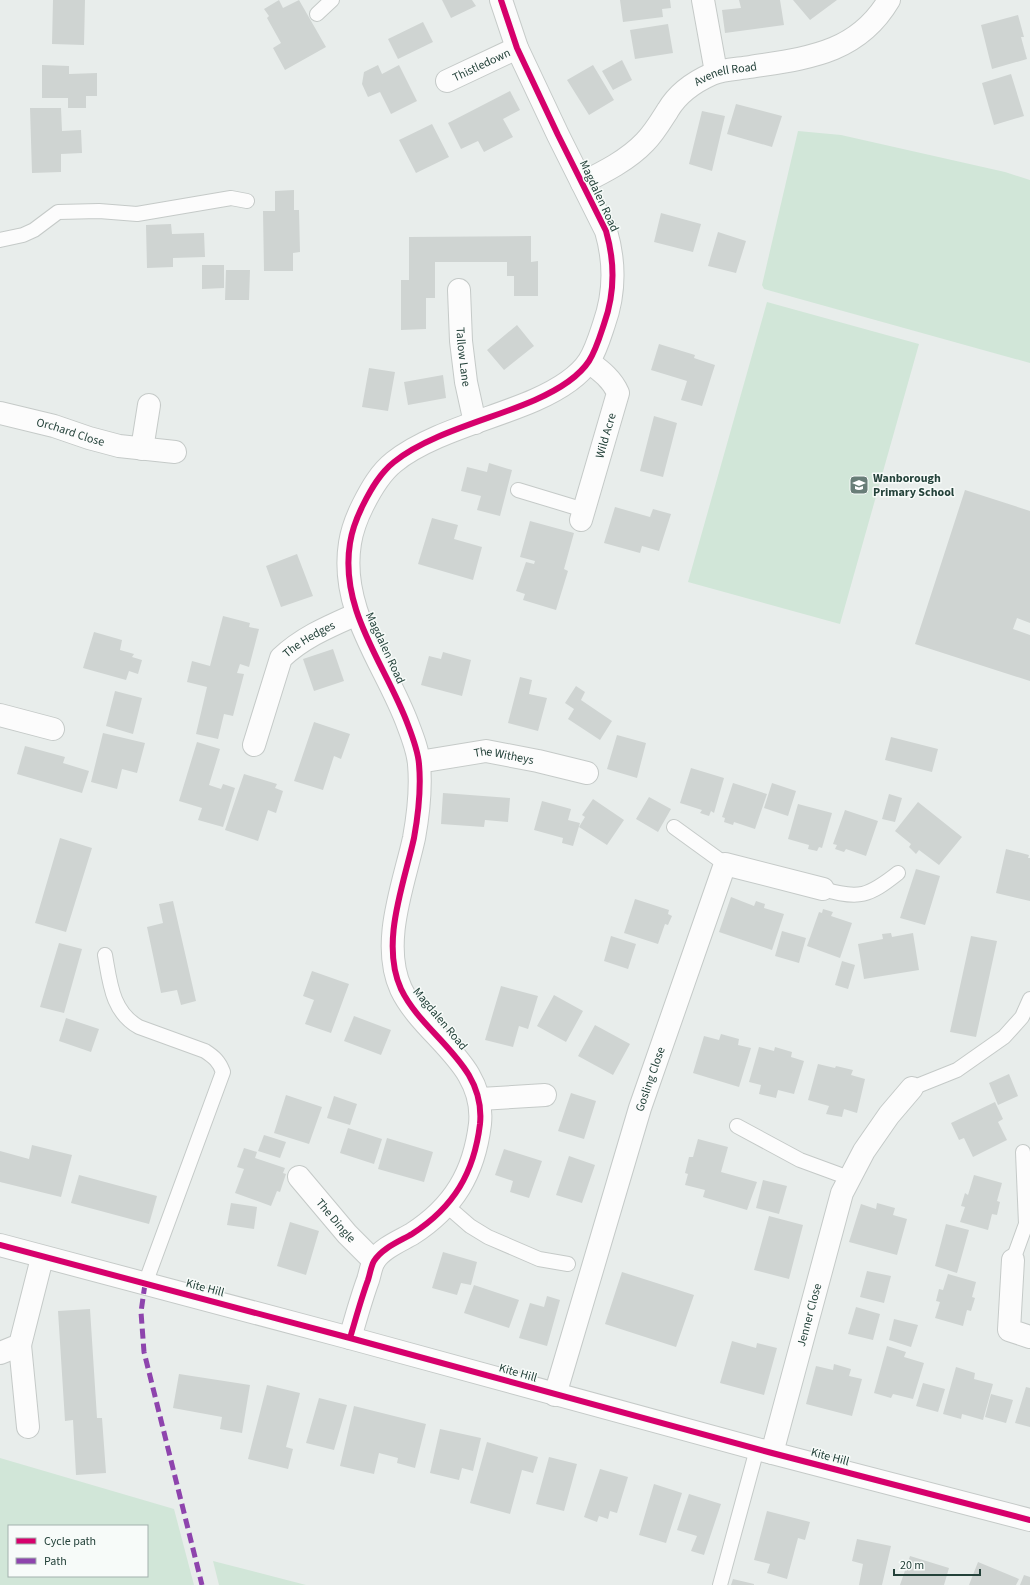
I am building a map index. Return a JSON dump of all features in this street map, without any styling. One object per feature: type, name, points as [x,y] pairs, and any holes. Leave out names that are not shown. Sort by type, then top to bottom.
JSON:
[{"type":"street","name":"Magdalen Road","points":[[374,1261],[380,1254],[417,1231],[447,1206],[459,1190],[469,1171],[474,1152],[480,1124],[480,1099],[462,1063],[419,1015],[402,991],[396,976],[393,960],[394,926],[415,833],[419,762],[403,712],[371,647],[357,614],[351,595],[348,572],[350,541],[357,519],[367,497],[378,479],[391,464],[406,453],[436,438],[510,411],[544,396],[572,378],[589,362],[606,319],[610,299],[613,269],[610,245],[606,232],[517,48],[501,0]]},
{"type":"street","points":[[703,0],[716,72]]},
{"type":"street","name":"Avenell Road","points":[[582,183],[627,157],[636,150],[652,134],[677,97],[702,78],[716,72],[813,56],[833,50],[852,40],[866,29],[876,19],[889,0]]},
{"type":"street","name":"Thistledown","points":[[447,81],[517,48]]},
{"type":"street","name":"Tallow Lane","points":[[459,290],[461,341],[475,423]]},
{"type":"street","name":"Wild Acre","points":[[583,515],[618,394],[614,384],[605,374],[589,362]]},
{"type":"street","points":[[142,449],[149,405]]},
{"type":"street","name":"Orchard Close","points":[[0,413],[54,426],[111,444],[175,452]]},
{"type":"street","name":"The Hedges","points":[[254,745],[281,658],[304,640],[357,614]]},
{"type":"street","points":[[0,715],[53,729]]},
{"type":"street","name":"The Witheys","points":[[419,762],[486,752],[538,761],[587,773]]},
{"type":"street","points":[[724,864],[824,889]]},
{"type":"street","name":"Gosling Close","points":[[555,1395],[640,1108],[724,864]]},
{"type":"street","name":"Jenner Close","points":[[764,1451],[842,1193],[864,1151],[889,1115],[912,1088]]},
{"type":"street","points":[[480,1099],[544,1095]]},
{"type":"street","name":"The Dingle","points":[[299,1177],[347,1234],[374,1261]]},
{"type":"street","name":"Kite Hill","points":[[0,1245],[42,1258],[350,1338],[764,1451],[1030,1520]]},
{"type":"street","points":[[28,1427],[20,1344],[42,1258]]},
{"type":"street","points":[[1013,1260],[1010,1330],[1030,1337]]},
{"type":"street","points":[[350,1338],[362,1294],[374,1261]]},
{"type":"street","points":[[0,1353],[20,1344]]},
{"type":"lane","points":[[317,14],[332,0]]},
{"type":"lane","points":[[0,240],[29,233],[58,212],[99,211],[137,214],[231,198],[247,201]]},
{"type":"lane","points":[[518,490],[583,515]]},
{"type":"lane","points":[[674,827],[724,864]]},
{"type":"lane","points":[[824,889],[842,894],[858,895],[871,892],[898,873]]},
{"type":"lane","points":[[105,955],[114,999],[121,1012],[130,1022],[139,1027],[205,1051],[214,1057],[220,1064],[223,1072],[145,1284]]},
{"type":"lane","points":[[912,1088],[957,1070],[1004,1037],[1022,1017],[1030,999]]},
{"type":"lane","points":[[737,1126],[800,1160],[849,1178]]},
{"type":"lane","points":[[1013,1260],[1026,1224],[1023,1152]]},
{"type":"lane","points":[[447,1206],[470,1226],[488,1237],[539,1259],[568,1264]]},
{"type":"lane","points":[[720,1585],[764,1451]]},
{"type":"green space","points":[[798,131],[841,135],[1005,172],[1030,180],[1030,363],[764,289],[762,285]]},
{"type":"green space","points":[[767,302],[919,344],[840,624],[688,582]]},
{"type":"green space","points":[[0,1458],[174,1509],[194,1585],[0,1585]]},
{"type":"green space","points":[[213,1561],[306,1585],[219,1585]]},
{"type":"building","points":[[53,0],[85,0],[84,45],[52,44]]},
{"type":"building","points":[[279,0],[283,8],[299,0],[326,47],[285,70],[273,48],[281,43],[267,18],[269,16],[264,9]]},
{"type":"building","points":[[442,0],[472,0],[476,6],[451,18]]},
{"type":"building","points":[[620,0],[670,0],[671,8],[662,9],[663,17],[623,22]]},
{"type":"building","points":[[739,0],[780,0],[784,25],[725,33],[722,10],[741,8]]},
{"type":"building","points":[[793,0],[837,0],[810,20]]},
{"type":"building","points":[[1018,15],[1024,37],[1021,37],[1027,59],[992,69],[981,25]]},
{"type":"building","points":[[423,22],[433,42],[398,59],[388,39]]},
{"type":"building","points":[[668,24],[673,53],[635,59],[630,30]]},
{"type":"building","points":[[622,60],[632,80],[613,90],[602,71]]},
{"type":"building","points":[[42,65],[69,66],[69,74],[97,73],[97,96],[86,96],[86,108],[68,108],[68,98],[42,98]]},
{"type":"building","points":[[378,65],[382,74],[399,65],[417,101],[391,114],[380,92],[368,97],[362,84],[364,72]]},
{"type":"building","points":[[593,65],[614,100],[589,115],[567,80]]},
{"type":"building","points":[[1011,74],[1024,116],[994,125],[982,83]]},
{"type":"building","points":[[510,91],[520,110],[503,119],[513,137],[484,152],[478,141],[461,149],[448,123]]},
{"type":"building","points":[[736,104],[782,116],[772,147],[727,134]]},
{"type":"building","points":[[30,108],[61,108],[62,131],[81,130],[82,153],[61,154],[61,172],[32,173]]},
{"type":"building","points":[[702,111],[725,116],[712,171],[689,164]]},
{"type":"building","points":[[432,124],[449,157],[416,173],[399,140]]},
{"type":"building","points":[[294,190],[294,210],[299,210],[300,252],[293,253],[293,271],[264,271],[263,211],[275,211],[275,191]]},
{"type":"building","points":[[661,213],[701,224],[693,252],[654,242]]},
{"type":"building","points":[[171,224],[172,234],[204,233],[205,257],[173,258],[173,267],[147,268],[146,225]]},
{"type":"building","points":[[718,232],[746,241],[736,273],[708,266]]},
{"type":"building","points":[[531,236],[531,262],[538,261],[538,296],[514,296],[514,276],[507,276],[507,262],[435,262],[435,298],[426,298],[426,329],[401,330],[401,280],[409,280],[409,237]]},
{"type":"building","points":[[202,265],[224,265],[224,288],[202,289]]},
{"type":"building","points":[[226,270],[250,270],[249,300],[225,300]]},
{"type":"building","points":[[517,325],[534,346],[504,370],[487,350]]},
{"type":"building","points":[[659,344],[695,355],[694,358],[715,365],[702,406],[681,400],[687,381],[651,370]]},
{"type":"building","points":[[369,368],[395,372],[388,411],[362,407]]},
{"type":"building","points":[[443,375],[446,398],[408,405],[404,382]]},
{"type":"building","points":[[654,416],[677,423],[663,477],[640,471]]},
{"type":"building","points":[[489,463],[512,470],[500,516],[477,510],[481,496],[461,491],[467,467],[487,472]]},
{"type":"building","points":[[965,490],[1030,511],[1030,623],[1017,618],[1013,629],[1030,635],[1030,681],[915,644]]},
{"type":"building","points":[[615,507],[650,517],[653,509],[671,514],[659,551],[642,546],[640,553],[604,543]]},
{"type":"building","points":[[432,518],[458,525],[454,539],[482,547],[473,580],[418,564]]},
{"type":"building","points":[[530,521],[574,533],[564,569],[568,571],[556,610],[523,600],[525,594],[516,591],[526,562],[534,564],[535,561],[520,557]]},
{"type":"building","points":[[297,554],[313,596],[281,607],[266,566]]},
{"type":"building","points":[[223,616],[250,623],[249,627],[259,629],[249,667],[240,664],[237,673],[244,674],[233,716],[224,714],[218,739],[196,734],[207,687],[187,682],[192,661],[210,666]]},
{"type":"building","points":[[94,632],[122,640],[120,650],[134,654],[132,657],[142,660],[138,674],[129,671],[126,680],[83,668]]},
{"type":"building","points":[[333,649],[344,681],[314,691],[303,659]]},
{"type":"building","points":[[443,652],[471,660],[462,696],[421,685],[429,656],[441,659]]},
{"type":"building","points":[[520,677],[532,680],[529,694],[547,698],[538,731],[508,723]]},
{"type":"building","points":[[576,686],[585,692],[581,700],[612,721],[600,740],[568,719],[574,709],[565,703]]},
{"type":"building","points":[[115,691],[142,698],[133,734],[106,726]]},
{"type":"building","points":[[314,722],[350,734],[341,759],[334,756],[323,790],[294,781]]},
{"type":"building","points":[[103,733],[145,743],[137,773],[122,769],[117,789],[91,782]]},
{"type":"building","points":[[617,735],[646,743],[637,778],[607,769]]},
{"type":"building","points":[[891,737],[938,749],[932,772],[885,760]]},
{"type":"building","points":[[197,742],[220,749],[209,785],[221,789],[223,784],[235,788],[223,827],[198,820],[202,808],[179,801]]},
{"type":"building","points":[[25,746],[65,757],[63,763],[89,771],[82,793],[17,774]]},
{"type":"building","points":[[691,768],[724,778],[714,813],[711,811],[709,816],[700,813],[702,810],[680,803]]},
{"type":"building","points":[[244,774],[277,784],[275,788],[283,791],[276,813],[268,810],[258,841],[225,830]]},
{"type":"building","points":[[733,783],[767,794],[755,829],[734,822],[733,825],[724,822],[725,818],[722,817]]},
{"type":"building","points":[[772,783],[796,791],[788,816],[764,808]]},
{"type":"building","points":[[443,793],[510,798],[508,822],[485,820],[484,827],[441,824]]},
{"type":"building","points":[[889,794],[902,798],[895,822],[882,819]]},
{"type":"building","points":[[649,797],[671,809],[658,832],[636,819]]},
{"type":"building","points":[[593,799],[624,820],[607,845],[579,827],[585,817],[582,815]]},
{"type":"building","points":[[542,801],[571,809],[568,820],[580,823],[573,846],[562,843],[563,838],[534,830]]},
{"type":"building","points":[[918,802],[962,837],[939,865],[919,850],[916,854],[909,847],[911,844],[895,831]]},
{"type":"building","points":[[798,804],[832,813],[822,848],[819,847],[817,851],[808,849],[809,845],[788,839]]},
{"type":"building","points":[[845,810],[878,821],[866,856],[846,849],[844,852],[835,849],[837,845],[833,844]]},
{"type":"building","points":[[60,838],[92,848],[66,932],[35,923]]},
{"type":"building","points":[[1006,849],[1029,855],[1030,901],[996,893]]},
{"type":"building","points":[[916,869],[940,876],[925,925],[900,918]]},
{"type":"building","points":[[731,897],[754,906],[756,901],[765,904],[764,908],[784,914],[772,950],[719,932]]},
{"type":"building","points":[[635,899],[669,910],[668,914],[672,916],[668,925],[665,924],[658,944],[624,933]]},
{"type":"building","points":[[173,901],[196,1001],[181,1005],[177,990],[161,993],[147,927],[163,923],[159,904]]},
{"type":"building","points":[[823,909],[833,912],[831,916],[852,923],[840,958],[807,946],[819,912],[822,913]]},
{"type":"building","points":[[782,931],[806,938],[799,963],[775,956]]},
{"type":"building","points":[[891,933],[892,937],[913,933],[919,970],[864,979],[858,944],[883,939],[882,934]]},
{"type":"building","points":[[611,936],[636,944],[628,969],[604,961]]},
{"type":"building","points":[[971,936],[997,941],[976,1037],[950,1032]]},
{"type":"building","points":[[59,943],[82,949],[64,1013],[40,1007]]},
{"type":"building","points":[[842,961],[855,965],[848,989],[835,985]]},
{"type":"building","points":[[312,971],[349,984],[331,1033],[305,1024],[314,1000],[303,996]]},
{"type":"building","points":[[501,986],[538,996],[528,1029],[519,1026],[513,1047],[485,1040]]},
{"type":"building","points":[[554,995],[583,1011],[566,1042],[537,1026]]},
{"type":"building","points":[[354,1016],[391,1030],[381,1055],[344,1041]]},
{"type":"building","points":[[66,1018],[99,1029],[91,1052],[59,1041]]},
{"type":"building","points":[[595,1025],[630,1044],[613,1075],[578,1056]]},
{"type":"building","points":[[721,1034],[739,1039],[738,1045],[751,1048],[739,1087],[693,1073],[704,1036],[719,1040]]},
{"type":"building","points":[[759,1047],[774,1051],[775,1047],[792,1052],[791,1057],[804,1061],[794,1094],[778,1090],[776,1098],[759,1094],[761,1085],[749,1082]]},
{"type":"building","points":[[818,1064],[853,1070],[851,1075],[865,1079],[857,1113],[844,1109],[842,1117],[826,1114],[829,1106],[808,1100]]},
{"type":"building","points":[[1009,1074],[1018,1096],[998,1105],[989,1083]]},
{"type":"building","points":[[571,1093],[596,1101],[584,1139],[558,1131]]},
{"type":"building","points":[[286,1095],[322,1107],[309,1144],[274,1133]]},
{"type":"building","points":[[334,1096],[357,1104],[350,1125],[327,1118]]},
{"type":"building","points":[[995,1102],[1003,1119],[998,1122],[1007,1140],[973,1157],[964,1138],[959,1140],[951,1123]]},
{"type":"building","points":[[348,1128],[382,1139],[374,1164],[340,1153]]},
{"type":"building","points":[[264,1135],[286,1142],[280,1158],[258,1151]]},
{"type":"building","points":[[387,1138],[433,1152],[424,1182],[378,1169]]},
{"type":"building","points":[[698,1139],[728,1147],[721,1172],[757,1182],[747,1210],[703,1197],[705,1190],[685,1185],[688,1174],[685,1173],[689,1157],[693,1157]]},
{"type":"building","points":[[32,1145],[72,1155],[61,1197],[0,1182],[0,1151],[29,1159]]},
{"type":"building","points":[[244,1148],[257,1152],[255,1158],[285,1168],[283,1173],[286,1174],[280,1192],[277,1191],[271,1206],[235,1193],[244,1169],[237,1167]]},
{"type":"building","points":[[504,1149],[542,1161],[529,1198],[510,1192],[513,1181],[495,1175]]},
{"type":"building","points":[[569,1156],[595,1165],[582,1203],[556,1195]]},
{"type":"building","points":[[79,1175],[157,1196],[149,1224],[71,1203]]},
{"type":"building","points":[[974,1175],[1002,1183],[997,1201],[1000,1202],[997,1215],[992,1214],[988,1230],[960,1222],[965,1207],[961,1206],[965,1193],[968,1195]]},
{"type":"building","points":[[763,1180],[787,1186],[779,1214],[756,1208]]},
{"type":"building","points":[[231,1203],[257,1207],[254,1229],[227,1225]]},
{"type":"building","points":[[877,1203],[895,1208],[893,1215],[907,1219],[897,1255],[849,1242],[861,1204],[876,1209]]},
{"type":"building","points":[[769,1216],[803,1225],[789,1279],[754,1270]]},
{"type":"building","points":[[290,1222],[319,1231],[306,1275],[277,1266]]},
{"type":"building","points":[[946,1224],[969,1230],[957,1273],[935,1266]]},
{"type":"building","points":[[443,1252],[477,1262],[471,1285],[461,1283],[457,1295],[432,1288]]},
{"type":"building","points":[[867,1271],[891,1276],[884,1303],[860,1297]]},
{"type":"building","points":[[622,1272],[694,1295],[676,1347],[605,1324]]},
{"type":"building","points":[[948,1274],[976,1282],[972,1297],[975,1298],[971,1311],[967,1310],[963,1326],[935,1318],[940,1302],[936,1301],[939,1289],[943,1290]]},
{"type":"building","points":[[474,1285],[519,1300],[509,1328],[464,1313]]},
{"type":"building","points":[[547,1296],[560,1300],[547,1346],[519,1338],[530,1303],[544,1307]]},
{"type":"building","points":[[856,1307],[880,1314],[873,1340],[848,1334]]},
{"type":"building","points":[[90,1309],[97,1418],[102,1418],[106,1473],[76,1475],[73,1420],[65,1421],[58,1311]]},
{"type":"building","points":[[894,1319],[918,1325],[911,1347],[889,1340]]},
{"type":"building","points":[[732,1341],[756,1348],[757,1343],[777,1348],[764,1395],[720,1383]]},
{"type":"building","points":[[887,1346],[906,1352],[904,1357],[924,1363],[913,1399],[893,1394],[891,1398],[874,1393]]},
{"type":"building","points":[[834,1364],[851,1369],[849,1376],[862,1379],[852,1416],[806,1404],[816,1366],[833,1370]]},
{"type":"building","points":[[956,1367],[975,1373],[974,1379],[993,1384],[983,1420],[962,1414],[961,1419],[943,1414]]},
{"type":"building","points":[[179,1374],[250,1385],[242,1433],[220,1429],[222,1417],[173,1408]]},
{"type":"building","points":[[923,1383],[945,1389],[938,1412],[916,1406]]},
{"type":"building","points":[[267,1385],[300,1393],[286,1447],[293,1449],[288,1469],[248,1459]]},
{"type":"building","points":[[1026,1387],[1030,1388],[1030,1427],[1015,1423]]},
{"type":"building","points":[[991,1394],[1013,1400],[1006,1423],[985,1417]]},
{"type":"building","points":[[319,1398],[347,1405],[334,1450],[306,1443]]},
{"type":"building","points":[[354,1406],[426,1424],[415,1468],[397,1463],[398,1458],[379,1453],[374,1474],[340,1466]]},
{"type":"building","points":[[440,1429],[481,1438],[473,1471],[462,1468],[459,1480],[430,1473]]},
{"type":"building","points":[[487,1442],[538,1457],[533,1473],[522,1470],[510,1514],[470,1503]]},
{"type":"building","points":[[549,1457],[577,1464],[564,1511],[536,1504]]},
{"type":"building","points":[[600,1469],[628,1477],[617,1513],[610,1511],[608,1519],[599,1516],[597,1522],[584,1517]]},
{"type":"building","points":[[654,1484],[682,1493],[666,1543],[639,1535]]},
{"type":"building","points":[[689,1494],[721,1504],[704,1555],[691,1551],[697,1536],[677,1530]]},
{"type":"building","points":[[767,1511],[810,1522],[805,1540],[798,1538],[787,1579],[767,1573],[770,1564],[754,1560]]},
{"type":"building","points":[[857,1539],[891,1546],[882,1585],[859,1585],[863,1564],[852,1561]]},
{"type":"building","points":[[910,1556],[949,1568],[944,1585],[900,1585]]},
{"type":"building","points":[[978,1562],[1019,1579],[1016,1585],[969,1585]]},
{"type":"building","points":[[1024,1575],[1030,1577],[1030,1585],[1020,1585]]},
{"type":"building","points":[[733,1579],[754,1584],[754,1585],[731,1585]]},
{"type":"marked path","points":[[145,1284],[141,1312],[144,1352],[202,1585]]},
{"type":"cycle path","points":[[350,1338],[371,1268],[377,1256],[427,1224],[450,1200],[460,1187],[473,1158],[480,1124],[479,1103],[473,1084],[464,1067],[411,1006],[401,989],[395,971],[393,933],[400,894],[414,838],[418,811],[420,773],[416,749],[408,725],[367,637],[351,592],[348,568],[352,533],[359,514],[373,487],[384,471],[394,462],[425,443],[462,427],[542,397],[572,379],[589,361],[596,348],[608,312],[612,289],[611,254],[606,231],[517,48],[501,0]]},
{"type":"cycle path","points":[[0,1245],[350,1338],[772,1453],[1030,1520]]},
{"type":"place","name":"Wanborough Primary School","points":[[859,485]]}]
